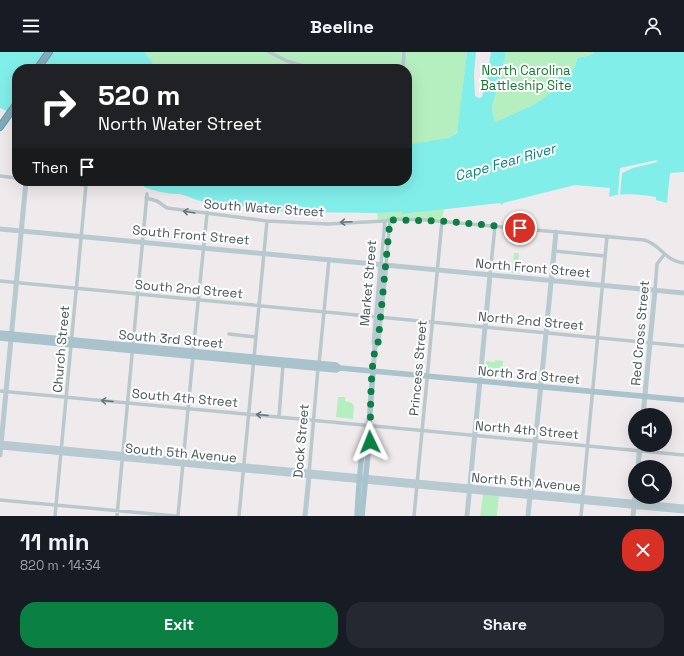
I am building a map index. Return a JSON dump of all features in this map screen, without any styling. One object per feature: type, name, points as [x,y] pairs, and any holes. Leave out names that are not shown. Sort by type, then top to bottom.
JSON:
[{"type":"highway","points":[[41,64],[49,52]]},
{"type":"highway","points":[[44,64],[52,52]]},
{"type":"highway","points":[[0,121],[12,104]]},
{"type":"highway","points":[[0,127],[12,110]]},
{"type":"main road","name":"South 3rd Street","points":[[0,333],[11,337]]},
{"type":"main road","name":"South 3rd Street","points":[[0,338],[11,337],[72,342],[319,366]]},
{"type":"main road","name":"South 3rd Street","points":[[254,360],[283,365],[336,365],[340,368],[373,371]]},
{"type":"main road","name":"North 3rd Street","points":[[373,371],[684,400]]},
{"type":"main road","name":"Market Street","points":[[362,516],[367,480],[373,371]]},
{"type":"main road","name":"Market Street","points":[[357,516],[365,434],[369,425]]},
{"type":"street","points":[[269,52],[287,61],[297,64]]},
{"type":"street","points":[[403,64],[404,52]]},
{"type":"street","points":[[0,176],[12,177]]},
{"type":"street","points":[[0,455],[3,391],[11,337],[26,186]]},
{"type":"street","name":"Church Street","points":[[55,516],[86,186]]},
{"type":"street","name":"South Water Street","points":[[142,242],[146,196],[158,200],[167,208],[206,215],[267,221],[328,224],[390,220],[442,221],[646,240],[653,243],[664,255]]},
{"type":"street","points":[[0,500],[177,516],[208,204]]},
{"type":"street","name":"Market Street","points":[[383,264],[390,220]]},
{"type":"street","points":[[239,516],[267,221]]},
{"type":"street","name":"Market Street","points":[[373,371],[374,343],[383,264],[385,221]]},
{"type":"street","name":"Princess Street","points":[[414,516],[442,221]]},
{"type":"street","points":[[467,516],[495,226]]},
{"type":"street","name":"South Front Street","points":[[0,229],[383,264]]},
{"type":"street","points":[[528,516],[556,232]]},
{"type":"street","points":[[581,516],[607,236]]},
{"type":"street","points":[[117,516],[142,242]]},
{"type":"street","points":[[554,251],[605,256]]},
{"type":"street","points":[[664,255],[674,261],[684,263]]},
{"type":"street","name":"Red Cross Street","points":[[644,408],[658,262],[664,255]]},
{"type":"street","name":"Dock Street","points":[[305,516],[329,259]]},
{"type":"street","name":"North Front Street","points":[[383,264],[684,293]]},
{"type":"street","name":"South 2nd Street","points":[[0,281],[378,316]]},
{"type":"street","name":"North 2nd Street","points":[[378,316],[684,346]]},
{"type":"street","points":[[229,334],[256,337]]},
{"type":"street","points":[[279,417],[283,365]]},
{"type":"street","name":"South 4th Street","points":[[3,391],[369,425]]},
{"type":"street","name":"North 4th Street","points":[[369,425],[587,446],[628,448]]},
{"type":"street","name":"South 5th Avenue","points":[[0,445],[309,474],[360,482],[367,480]]},
{"type":"street","name":"North 4th Street","points":[[665,452],[684,455]]},
{"type":"street","name":"South 5th Avenue","points":[[309,474],[360,475],[367,480]]},
{"type":"street","name":"North 5th Avenue","points":[[367,480],[582,500],[628,502]]},
{"type":"street","points":[[634,516],[635,504]]},
{"type":"street","name":"North 5th Avenue","points":[[646,504],[684,511]]},
{"type":"street","name":"North 5th Avenue","points":[[655,504],[684,507]]},
{"type":"green space","points":[[145,52],[467,52],[458,130],[455,134],[443,140],[419,145],[412,145],[412,64],[153,64]]},
{"type":"green space","name":"North Carolina Battleship Site","points":[[505,52],[595,52],[591,55],[577,58],[575,67],[568,74],[566,73],[555,84],[554,90],[535,104],[497,122],[494,122],[492,107],[505,58]]},
{"type":"green space","points":[[444,209],[442,219],[392,218],[384,220],[378,219],[377,213],[402,212],[402,214]]},
{"type":"green space","points":[[514,253],[519,253],[517,273],[512,273]]},
{"type":"green space","points":[[495,360],[503,361],[502,370],[499,370],[500,376],[485,375],[486,361],[495,362]]},
{"type":"green space","points":[[338,397],[345,397],[345,401],[352,403],[354,406],[353,419],[336,417]]},
{"type":"green space","points":[[483,494],[499,495],[497,516],[480,516]]},
{"type":"water","points":[[0,52],[145,52],[153,64],[12,64],[12,114],[0,108]]},
{"type":"water","name":"Cape Fear River","points":[[467,52],[476,52],[474,74],[475,96],[479,98],[482,97],[491,52],[505,52],[505,58],[492,107],[494,121],[496,122],[535,104],[554,90],[556,80],[565,73],[568,74],[575,67],[577,58],[591,55],[595,52],[684,52],[684,172],[670,173],[667,203],[656,200],[656,197],[639,195],[626,194],[609,197],[610,188],[575,185],[503,203],[502,205],[500,203],[402,214],[402,212],[300,212],[285,214],[285,212],[203,202],[182,195],[161,192],[144,186],[412,186],[412,144],[448,138],[457,133]]},
{"type":"pier","points":[[657,160],[657,162],[633,168],[622,173],[620,196],[618,195],[620,168]]},
{"type":"route","points":[[370,442],[369,425],[375,347],[378,343],[390,220],[442,221],[520,228]]}]
